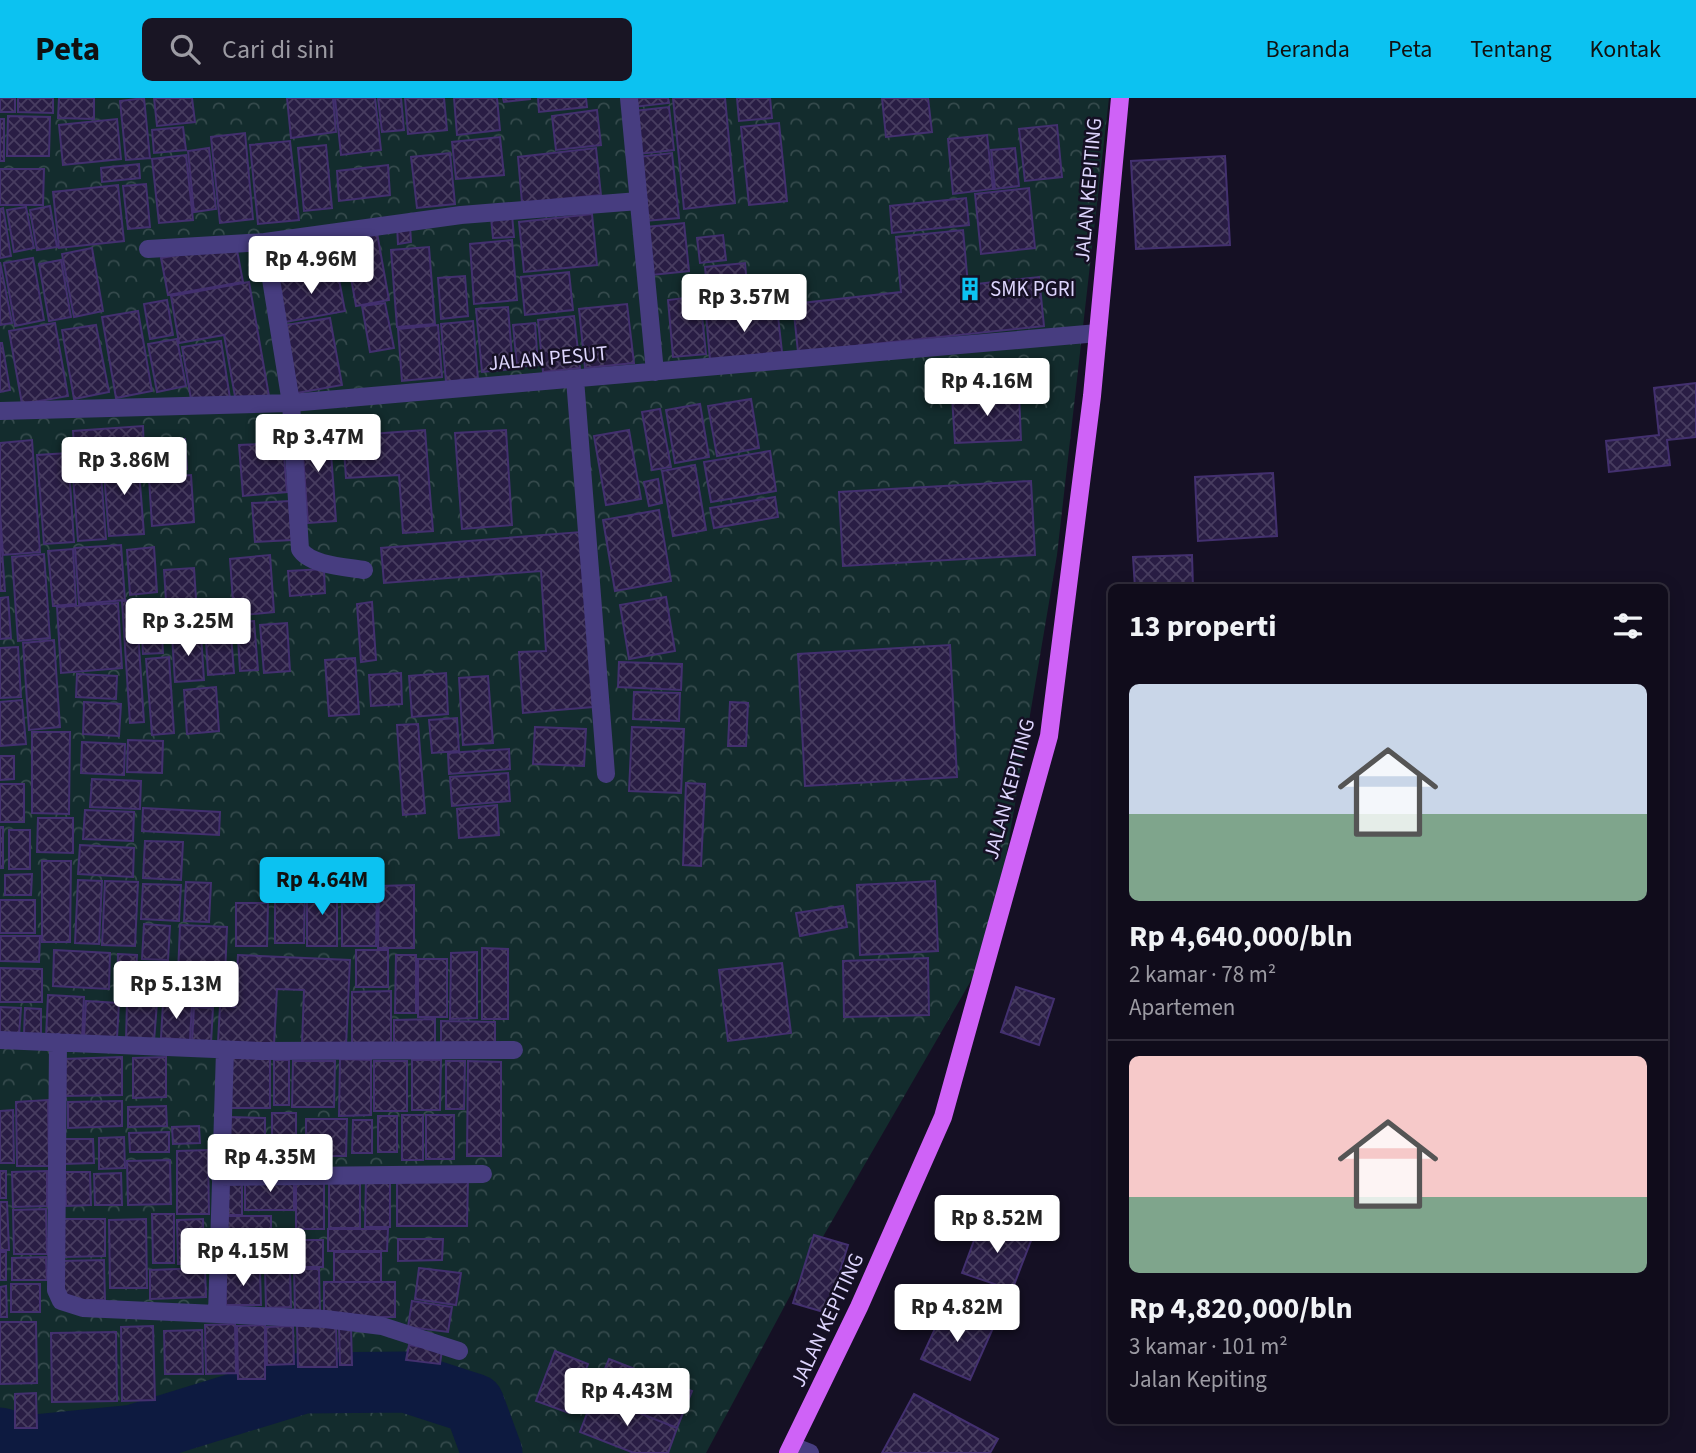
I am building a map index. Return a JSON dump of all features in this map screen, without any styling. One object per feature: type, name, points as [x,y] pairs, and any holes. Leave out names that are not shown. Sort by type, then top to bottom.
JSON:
[{"type":"main road","name":"JALAN KEPITING","points":[[790,1449],[859,1307],[943,1117],[1049,736],[1093,396],[1120,98]]},
{"type":"street","points":[[629,98],[655,372]]},
{"type":"street","points":[[148,249],[265,242],[461,215],[639,201]]},
{"type":"street","points":[[265,242],[291,403],[300,549],[313,560],[364,570]]},
{"type":"street","name":"JALAN PESUT","points":[[0,411],[291,403],[1098,333]]},
{"type":"street","points":[[575,379],[606,774]]},
{"type":"street","points":[[0,1041],[225,1050],[514,1049]]},
{"type":"street","points":[[58,1042],[55,1279],[57,1296],[64,1303],[83,1308],[325,1319],[382,1326],[459,1351]]},
{"type":"street","points":[[217,1314],[225,1050]]},
{"type":"street","points":[[220,1177],[483,1174]]},
{"type":"street","points":[[790,1449],[810,1453]]},
{"type":"green space","points":[[0,98],[1109,98],[1057,555],[991,946],[806,1266],[706,1453],[0,1453]]},
{"type":"building","points":[[0,98],[15,98],[15,112],[0,112]]},
{"type":"building","points":[[18,98],[53,98],[53,113],[18,112]]},
{"type":"building","points":[[59,98],[94,98],[94,119],[58,118]]},
{"type":"building","points":[[144,98],[150,158],[126,160],[120,101]]},
{"type":"building","points":[[154,98],[192,98],[195,122],[157,126]]},
{"type":"building","points":[[287,98],[333,98],[336,132],[291,138]]},
{"type":"building","points":[[335,98],[375,98],[381,150],[341,155]]},
{"type":"building","points":[[378,98],[401,98],[404,130],[382,132]]},
{"type":"building","points":[[405,98],[444,98],[447,130],[408,134]]},
{"type":"building","points":[[454,98],[497,98],[500,130],[457,135]]},
{"type":"building","points":[[503,98],[530,98],[530,99],[504,102]]},
{"type":"building","points":[[538,98],[586,98],[587,107],[539,112]]},
{"type":"building","points":[[632,98],[668,98],[669,103],[633,107]]},
{"type":"building","points":[[673,98],[725,98],[735,203],[684,209]]},
{"type":"building","points":[[737,98],[770,98],[772,118],[739,121]]},
{"type":"building","points":[[882,98],[928,98],[932,132],[886,137]]},
{"type":"building","points":[[669,107],[674,150],[638,154],[634,111]]},
{"type":"building","points":[[597,110],[601,145],[556,150],[552,116]]},
{"type":"building","points":[[8,116],[50,117],[49,156],[7,156]]},
{"type":"building","points":[[0,119],[4,119],[4,161],[0,161]]},
{"type":"building","points":[[117,119],[121,159],[63,165],[59,125]]},
{"type":"building","points":[[779,123],[787,201],[749,205],[741,127]]},
{"type":"building","points":[[1057,125],[1062,177],[1025,181],[1019,129]]},
{"type":"building","points":[[183,127],[186,150],[154,153],[152,130]]},
{"type":"building","points":[[245,133],[253,219],[220,223],[211,137]]},
{"type":"building","points":[[987,135],[993,189],[953,194],[948,139]]},
{"type":"building","points":[[500,137],[504,175],[456,179],[452,142]]},
{"type":"building","points":[[290,141],[299,220],[258,224],[250,145]]},
{"type":"building","points":[[326,145],[332,208],[304,211],[298,148]]},
{"type":"building","points":[[209,148],[216,209],[194,212],[188,151]]},
{"type":"building","points":[[596,148],[601,195],[522,203],[518,157]]},
{"type":"building","points":[[1015,148],[1019,186],[995,189],[991,150]]},
{"type":"building","points":[[450,153],[455,204],[417,208],[411,157]]},
{"type":"building","points":[[672,153],[679,218],[645,221],[638,157]]},
{"type":"building","points":[[186,155],[193,220],[159,223],[152,159]]},
{"type":"building","points":[[1225,156],[1230,245],[1136,249],[1131,161]]},
{"type":"building","points":[[139,164],[140,178],[102,182],[101,168]]},
{"type":"building","points":[[388,165],[390,195],[339,201],[337,171]]},
{"type":"building","points":[[0,169],[44,169],[43,205],[0,205]]},
{"type":"building","points":[[146,184],[150,227],[128,229],[123,186]]},
{"type":"building","points":[[118,185],[124,241],[59,248],[53,192]]},
{"type":"building","points":[[1029,188],[1035,248],[981,254],[975,194]]},
{"type":"building","points":[[966,198],[969,225],[892,233],[890,206]]},
{"type":"building","points":[[50,206],[57,247],[37,250],[30,210]]},
{"type":"building","points":[[26,207],[34,248],[14,252],[7,210]]},
{"type":"building","points":[[3,208],[11,256],[0,258],[0,209]]},
{"type":"building","points":[[592,214],[597,265],[524,272],[519,222]]},
{"type":"building","points":[[512,215],[514,237],[493,238],[491,217]]},
{"type":"building","points":[[684,223],[689,271],[652,275],[647,227]]},
{"type":"building","points":[[410,225],[411,242],[398,244],[397,226]]},
{"type":"building","points":[[376,227],[389,300],[356,306],[343,233]]},
{"type":"building","name":"SMK PGRI","points":[[963,230],[968,285],[1039,277],[1044,326],[798,352],[793,304],[901,292],[896,237]]},
{"type":"building","points":[[337,234],[342,265],[320,269],[315,238]]},
{"type":"building","points":[[723,235],[726,260],[700,263],[697,238]]},
{"type":"building","points":[[310,237],[317,272],[281,279],[274,243]]},
{"type":"building","points":[[512,240],[517,300],[474,304],[470,244]]},
{"type":"building","points":[[236,245],[243,282],[168,295],[161,258]]},
{"type":"building","points":[[429,247],[435,324],[397,327],[391,250]]},
{"type":"building","points":[[92,248],[103,311],[74,317],[62,254]]},
{"type":"building","points":[[33,258],[44,320],[15,326],[4,263]]},
{"type":"building","points":[[61,260],[71,317],[49,321],[39,264]]},
{"type":"building","points":[[0,262],[12,323],[0,325]]},
{"type":"building","points":[[745,263],[749,307],[709,312],[705,267]]},
{"type":"building","points":[[337,269],[345,311],[285,322],[278,280]]},
{"type":"building","points":[[569,272],[573,310],[525,315],[521,277]]},
{"type":"building","points":[[465,276],[468,316],[441,319],[438,278]]},
{"type":"building","points":[[249,282],[269,396],[236,402],[224,335],[179,343],[171,296]]},
{"type":"building","points":[[700,296],[706,354],[673,357],[668,300]]},
{"type":"building","points":[[167,300],[173,335],[150,339],[144,304]]},
{"type":"building","points":[[385,303],[394,348],[370,352],[362,306]]},
{"type":"building","points":[[627,304],[634,363],[585,368],[579,309]]},
{"type":"building","points":[[508,307],[513,369],[482,372],[476,309]]},
{"type":"building","points":[[777,307],[782,352],[710,360],[706,315]]},
{"type":"building","points":[[138,311],[152,391],[116,398],[102,317]]},
{"type":"building","points":[[574,316],[580,368],[543,372],[538,320]]},
{"type":"building","points":[[330,318],[342,385],[297,393],[286,325]]},
{"type":"building","points":[[473,321],[478,379],[446,382],[441,324]]},
{"type":"building","points":[[55,323],[68,396],[22,404],[9,331]]},
{"type":"building","points":[[535,323],[538,365],[517,367],[513,325]]},
{"type":"building","points":[[96,325],[109,392],[74,399],[62,330]]},
{"type":"building","points":[[438,325],[442,377],[402,381],[398,329]]},
{"type":"building","points":[[177,339],[186,386],[157,392],[148,344]]},
{"type":"building","points":[[221,341],[230,398],[192,405],[182,347]]},
{"type":"building","points":[[0,343],[10,390],[0,392]]},
{"type":"building","points":[[1696,383],[1696,437],[1667,440],[1670,465],[1609,472],[1606,441],[1659,435],[1654,388]]},
{"type":"building","points":[[1019,393],[1021,440],[955,443],[952,397]]},
{"type":"building","points":[[751,399],[759,448],[717,456],[708,406]]},
{"type":"building","points":[[700,404],[709,457],[675,463],[666,410]]},
{"type":"building","points":[[660,409],[671,467],[652,470],[642,412]]},
{"type":"building","points":[[143,426],[144,454],[75,460],[73,431]]},
{"type":"building","points":[[329,426],[336,521],[308,523],[301,428]]},
{"type":"building","points":[[425,430],[433,531],[403,533],[399,475],[346,478],[343,436]]},
{"type":"building","points":[[506,430],[512,525],[462,529],[455,433]]},
{"type":"building","points":[[629,430],[641,499],[606,505],[594,436]]},
{"type":"building","points":[[185,439],[187,469],[149,472],[147,442]]},
{"type":"building","points":[[32,440],[40,552],[3,555],[0,443]]},
{"type":"building","points":[[283,443],[287,492],[243,496],[239,445]]},
{"type":"building","points":[[770,451],[776,491],[711,502],[704,462]]},
{"type":"building","points":[[68,453],[74,542],[44,544],[37,455]]},
{"type":"building","points":[[138,458],[144,534],[109,536],[103,461]]},
{"type":"building","points":[[100,461],[106,539],[78,541],[72,464]]},
{"type":"building","points":[[695,465],[706,530],[673,536],[662,471]]},
{"type":"building","points":[[1273,473],[1277,536],[1198,541],[1195,477]]},
{"type":"building","points":[[191,475],[194,522],[152,526],[149,478]]},
{"type":"building","points":[[658,479],[662,503],[649,506],[644,482]]},
{"type":"building","points":[[1031,481],[1035,555],[843,566],[839,492]]},
{"type":"building","points":[[775,497],[778,517],[714,528],[710,508]]},
{"type":"building","points":[[289,501],[292,540],[255,542],[252,503]]},
{"type":"building","points":[[659,510],[671,581],[615,591],[603,520]]},
{"type":"building","points":[[0,524],[5,591],[0,591]]},
{"type":"building","points":[[581,532],[593,707],[523,713],[519,652],[546,651],[541,571],[384,583],[381,548]]},
{"type":"building","points":[[121,545],[125,600],[79,604],[75,548]]},
{"type":"building","points":[[154,547],[157,592],[130,595],[127,550]]},
{"type":"building","points":[[73,549],[76,604],[53,606],[48,551]]},
{"type":"building","points":[[44,554],[50,638],[18,641],[12,557]]},
{"type":"building","points":[[270,555],[274,612],[234,616],[230,559]]},
{"type":"building","points":[[1192,555],[1193,584],[1135,584],[1133,557]]},
{"type":"building","points":[[194,568],[198,630],[168,632],[164,570]]},
{"type":"building","points":[[324,569],[325,593],[290,596],[288,571]]},
{"type":"building","points":[[8,597],[11,638],[0,639],[0,598]]},
{"type":"building","points":[[666,597],[675,651],[629,659],[620,605]]},
{"type":"building","points":[[160,599],[163,653],[143,654],[140,601]]},
{"type":"building","points":[[136,600],[144,722],[130,723],[122,601]]},
{"type":"building","points":[[372,602],[376,660],[361,662],[357,604]]},
{"type":"building","points":[[118,603],[122,668],[61,673],[57,607]]},
{"type":"building","points":[[230,621],[234,673],[208,675],[205,623]]},
{"type":"building","points":[[254,621],[258,670],[240,671],[237,622]]},
{"type":"building","points":[[287,623],[290,671],[264,673],[260,625]]},
{"type":"building","points":[[201,634],[204,680],[175,682],[172,636]]},
{"type":"building","points":[[54,640],[60,727],[29,730],[23,643]]},
{"type":"building","points":[[950,645],[957,777],[805,786],[798,654]]},
{"type":"building","points":[[18,647],[21,697],[0,698],[0,648]]},
{"type":"building","points":[[169,657],[174,733],[152,735],[146,659]]},
{"type":"building","points":[[355,658],[359,714],[329,716],[325,660]]},
{"type":"building","points":[[619,662],[682,664],[681,690],[618,687]]},
{"type":"building","points":[[401,673],[402,704],[371,706],[369,675]]},
{"type":"building","points":[[446,673],[448,714],[412,717],[409,676]]},
{"type":"building","points":[[77,674],[117,676],[116,699],[76,697]]},
{"type":"building","points":[[488,676],[493,743],[463,745],[459,678]]},
{"type":"building","points":[[216,687],[219,731],[187,734],[184,690]]},
{"type":"building","points":[[634,692],[680,693],[679,721],[633,719]]},
{"type":"building","points":[[22,700],[26,744],[0,746],[0,702]]},
{"type":"building","points":[[84,702],[121,704],[119,736],[83,734]]},
{"type":"building","points":[[730,702],[748,703],[746,746],[728,746]]},
{"type":"building","points":[[457,718],[459,751],[432,753],[429,720]]},
{"type":"building","points":[[418,724],[425,813],[403,815],[397,725]]},
{"type":"building","points":[[535,727],[586,729],[584,766],[533,764]]},
{"type":"building","points":[[632,727],[684,729],[681,793],[629,791]]},
{"type":"building","points":[[32,732],[70,732],[69,814],[32,813]]},
{"type":"building","points":[[128,740],[163,741],[162,773],[127,772]]},
{"type":"building","points":[[82,742],[125,744],[124,775],[81,773]]},
{"type":"building","points":[[509,749],[510,769],[449,774],[448,753]]},
{"type":"building","points":[[0,756],[14,756],[14,779],[0,780]]},
{"type":"building","points":[[508,773],[510,801],[452,806],[450,777]]},
{"type":"building","points":[[92,779],[141,781],[140,809],[90,807]]},
{"type":"building","points":[[686,783],[705,784],[701,866],[683,865]]},
{"type":"building","points":[[0,784],[24,784],[24,822],[0,822]]},
{"type":"building","points":[[497,805],[499,835],[459,838],[457,809]]},
{"type":"building","points":[[143,808],[220,812],[219,835],[142,831]]},
{"type":"building","points":[[85,810],[134,812],[133,841],[83,839]]},
{"type":"building","points":[[38,818],[73,818],[73,853],[37,852]]},
{"type":"building","points":[[0,827],[3,827],[3,868],[0,868]]},
{"type":"building","points":[[9,830],[30,830],[30,869],[9,869]]},
{"type":"building","points":[[145,841],[183,842],[181,880],[143,878]]},
{"type":"building","points":[[80,845],[134,848],[133,877],[78,874]]},
{"type":"building","points":[[42,861],[71,861],[70,942],[42,942]]},
{"type":"building","points":[[32,874],[31,895],[5,895],[5,875]]},
{"type":"building","points":[[78,880],[102,881],[99,944],[75,943]]},
{"type":"building","points":[[105,881],[138,882],[135,946],[102,945]]},
{"type":"building","points":[[935,881],[938,951],[860,955],[857,885]]},
{"type":"building","points":[[186,882],[211,883],[209,922],[184,921]]},
{"type":"building","points":[[143,884],[181,885],[179,921],[141,919]]},
{"type":"building","points":[[275,885],[305,885],[304,943],[275,943]]},
{"type":"building","points":[[414,885],[414,948],[378,948],[379,886]]},
{"type":"building","points":[[377,886],[376,946],[342,946],[342,887]]},
{"type":"building","points":[[337,888],[337,946],[307,946],[307,889]]},
{"type":"building","points":[[0,900],[35,900],[35,933],[0,933]]},
{"type":"building","points":[[236,903],[268,903],[267,946],[236,946]]},
{"type":"building","points":[[843,906],[847,927],[800,936],[796,913]]},
{"type":"building","points":[[144,924],[170,926],[168,960],[142,959]]},
{"type":"building","points":[[180,925],[227,927],[224,1001],[177,999]]},
{"type":"building","points":[[0,936],[40,936],[39,962],[0,961]]},
{"type":"building","points":[[482,948],[508,949],[508,1019],[482,1019]]},
{"type":"building","points":[[54,950],[110,953],[109,989],[53,986]]},
{"type":"building","points":[[356,950],[388,950],[388,987],[356,987]]},
{"type":"building","points":[[477,952],[477,1018],[450,1019],[451,953]]},
{"type":"building","points":[[118,954],[137,955],[135,996],[117,996]]},
{"type":"building","points":[[238,955],[350,960],[346,1046],[302,1044],[304,990],[277,989],[274,1045],[218,1042],[220,1006],[235,1007]]},
{"type":"building","points":[[396,955],[416,955],[416,1013],[395,1013]]},
{"type":"building","points":[[928,958],[929,1015],[844,1017],[843,961]]},
{"type":"building","points":[[418,959],[447,959],[447,1017],[418,1017]]},
{"type":"building","points":[[782,963],[791,1033],[728,1041],[719,970]]},
{"type":"building","points":[[142,965],[170,967],[168,1000],[141,999]]},
{"type":"building","points":[[0,968],[42,969],[42,1002],[0,1002]]},
{"type":"building","points":[[1016,987],[1054,999],[1039,1045],[1001,1032]]},
{"type":"building","points":[[391,991],[391,1044],[352,1044],[352,992]]},
{"type":"building","points":[[48,995],[84,997],[82,1039],[46,1037]]},
{"type":"building","points":[[86,1001],[119,1003],[117,1038],[84,1036]]},
{"type":"building","points":[[127,1001],[157,1003],[154,1041],[126,1040]]},
{"type":"building","points":[[163,1003],[192,1005],[190,1040],[161,1038]]},
{"type":"building","points":[[0,1007],[21,1008],[19,1036],[0,1035]]},
{"type":"building","points":[[194,1007],[213,1008],[211,1043],[192,1042]]},
{"type":"building","points":[[25,1008],[41,1009],[41,1034],[24,1034]]},
{"type":"building","points":[[435,1019],[435,1045],[394,1045],[394,1020]]},
{"type":"building","points":[[441,1021],[495,1022],[495,1044],[441,1045]]},
{"type":"building","points":[[122,1057],[122,1095],[63,1096],[62,1059]]},
{"type":"building","points":[[166,1057],[166,1097],[133,1098],[133,1058]]},
{"type":"building","points":[[230,1058],[270,1058],[270,1108],[230,1108]]},
{"type":"building","points":[[340,1059],[371,1060],[371,1115],[339,1116]]},
{"type":"building","points":[[274,1060],[289,1060],[289,1105],[274,1105]]},
{"type":"building","points":[[412,1060],[441,1060],[440,1110],[412,1110]]},
{"type":"building","points":[[293,1061],[335,1061],[334,1107],[292,1107]]},
{"type":"building","points":[[374,1061],[407,1061],[407,1111],[374,1111]]},
{"type":"building","points":[[446,1061],[465,1061],[464,1109],[446,1109]]},
{"type":"building","points":[[468,1061],[501,1062],[501,1156],[467,1156]]},
{"type":"building","points":[[48,1100],[49,1166],[17,1166],[16,1102]]},
{"type":"building","points":[[122,1101],[122,1126],[68,1128],[68,1102]]},
{"type":"building","points":[[166,1106],[167,1126],[128,1127],[128,1107]]},
{"type":"building","points":[[13,1110],[14,1163],[0,1163],[0,1111]]},
{"type":"building","points":[[272,1113],[296,1113],[296,1152],[272,1152]]},
{"type":"building","points":[[402,1115],[423,1115],[423,1160],[402,1160]]},
{"type":"building","points":[[426,1115],[454,1115],[454,1159],[426,1159]]},
{"type":"building","points":[[378,1116],[397,1116],[397,1152],[378,1152]]},
{"type":"building","points":[[229,1117],[265,1118],[265,1153],[229,1153]]},
{"type":"building","points":[[306,1119],[347,1119],[346,1156],[306,1156]]},
{"type":"building","points":[[353,1120],[372,1120],[372,1153],[352,1153]]},
{"type":"building","points":[[199,1126],[200,1143],[173,1144],[172,1127]]},
{"type":"building","points":[[169,1132],[169,1152],[130,1152],[129,1133]]},
{"type":"building","points":[[124,1137],[125,1168],[99,1169],[99,1138]]},
{"type":"building","points":[[63,1139],[93,1139],[94,1163],[63,1164]]},
{"type":"building","points":[[208,1150],[209,1214],[177,1214],[177,1151]]},
{"type":"building","points":[[170,1160],[171,1204],[128,1205],[127,1161]]},
{"type":"building","points":[[0,1171],[6,1171],[6,1198],[0,1198]]},
{"type":"building","points":[[47,1171],[47,1206],[13,1207],[12,1172]]},
{"type":"building","points":[[65,1172],[90,1172],[91,1205],[66,1206]]},
{"type":"building","points":[[121,1173],[122,1205],[95,1205],[94,1174]]},
{"type":"building","points":[[360,1177],[360,1228],[329,1228],[329,1178]]},
{"type":"building","points":[[366,1177],[390,1177],[390,1227],[365,1227]]},
{"type":"building","points":[[222,1178],[242,1178],[242,1215],[222,1215]]},
{"type":"building","points":[[245,1178],[294,1178],[294,1210],[245,1210]]},
{"type":"building","points":[[397,1178],[468,1178],[467,1226],[397,1226]]},
{"type":"building","points":[[296,1179],[324,1179],[324,1229],[296,1229]]},
{"type":"building","points":[[0,1202],[7,1202],[9,1250],[0,1250]]},
{"type":"building","points":[[46,1209],[47,1254],[14,1254],[13,1210]]},
{"type":"building","points":[[152,1214],[174,1214],[174,1263],[153,1263]]},
{"type":"building","points":[[225,1216],[271,1216],[271,1238],[225,1238]]},
{"type":"building","points":[[63,1219],[105,1219],[105,1256],[64,1257]]},
{"type":"building","points":[[146,1219],[147,1288],[110,1288],[109,1220]]},
{"type":"building","points":[[203,1219],[204,1263],[178,1264],[177,1220]]},
{"type":"building","points":[[982,1219],[1032,1238],[1012,1290],[962,1273]]},
{"type":"building","points":[[328,1229],[388,1229],[387,1251],[328,1251]]},
{"type":"building","points":[[814,1235],[848,1245],[827,1313],[793,1303]]},
{"type":"building","points":[[398,1239],[443,1239],[442,1260],[398,1261]]},
{"type":"building","points":[[224,1240],[323,1240],[323,1267],[224,1267]]},
{"type":"building","points":[[0,1252],[6,1252],[6,1280],[0,1280]]},
{"type":"building","points":[[334,1252],[381,1252],[381,1282],[334,1282]]},
{"type":"building","points":[[46,1257],[47,1280],[12,1280],[12,1258]]},
{"type":"building","points":[[104,1260],[105,1300],[63,1300],[62,1261]]},
{"type":"building","points":[[205,1268],[206,1297],[150,1299],[150,1270]]},
{"type":"building","points":[[290,1268],[291,1307],[266,1308],[265,1269]]},
{"type":"building","points":[[419,1268],[461,1273],[456,1305],[415,1299]]},
{"type":"building","points":[[294,1269],[319,1269],[320,1310],[295,1311]]},
{"type":"building","points":[[260,1270],[261,1305],[226,1305],[225,1271]]},
{"type":"building","points":[[324,1282],[395,1282],[395,1317],[324,1317]]},
{"type":"building","points":[[11,1284],[40,1284],[40,1312],[11,1312]]},
{"type":"building","points":[[6,1286],[7,1317],[0,1317],[0,1287]]},
{"type":"building","points":[[412,1301],[452,1307],[448,1332],[408,1327]]},
{"type":"building","points":[[945,1307],[993,1328],[970,1380],[921,1359]]},
{"type":"building","points":[[0,1322],[36,1322],[37,1383],[0,1384]]},
{"type":"building","points":[[336,1323],[337,1367],[298,1367],[297,1324]]},
{"type":"building","points":[[235,1324],[236,1373],[206,1374],[205,1325]]},
{"type":"building","points":[[265,1325],[265,1379],[238,1379],[237,1326]]},
{"type":"building","points":[[153,1326],[155,1400],[122,1401],[121,1327]]},
{"type":"building","points":[[293,1326],[294,1364],[267,1365],[266,1327]]},
{"type":"building","points":[[339,1328],[351,1328],[352,1365],[340,1365]]},
{"type":"building","points":[[202,1330],[203,1374],[165,1374],[164,1331]]},
{"type":"building","points":[[116,1332],[117,1401],[52,1402],[51,1333]]},
{"type":"building","points":[[409,1345],[442,1350],[440,1364],[406,1360]]},
{"type":"building","points":[[555,1351],[588,1364],[569,1413],[536,1401]]},
{"type":"building","points":[[609,1359],[692,1391],[677,1428],[594,1395]]},
{"type":"building","points":[[36,1393],[37,1428],[15,1428],[15,1394]]},
{"type":"building","points":[[914,1394],[998,1439],[990,1453],[882,1453]]},
{"type":"building","points":[[594,1395],[677,1428],[668,1453],[634,1453],[580,1432]]},
{"type":"waterway","points":[[0,1438],[24,1446],[134,1435],[303,1383],[406,1382],[474,1404],[492,1453]]},
{"type":"place","name":"SMK PGRI","points":[[970,289]]}]
